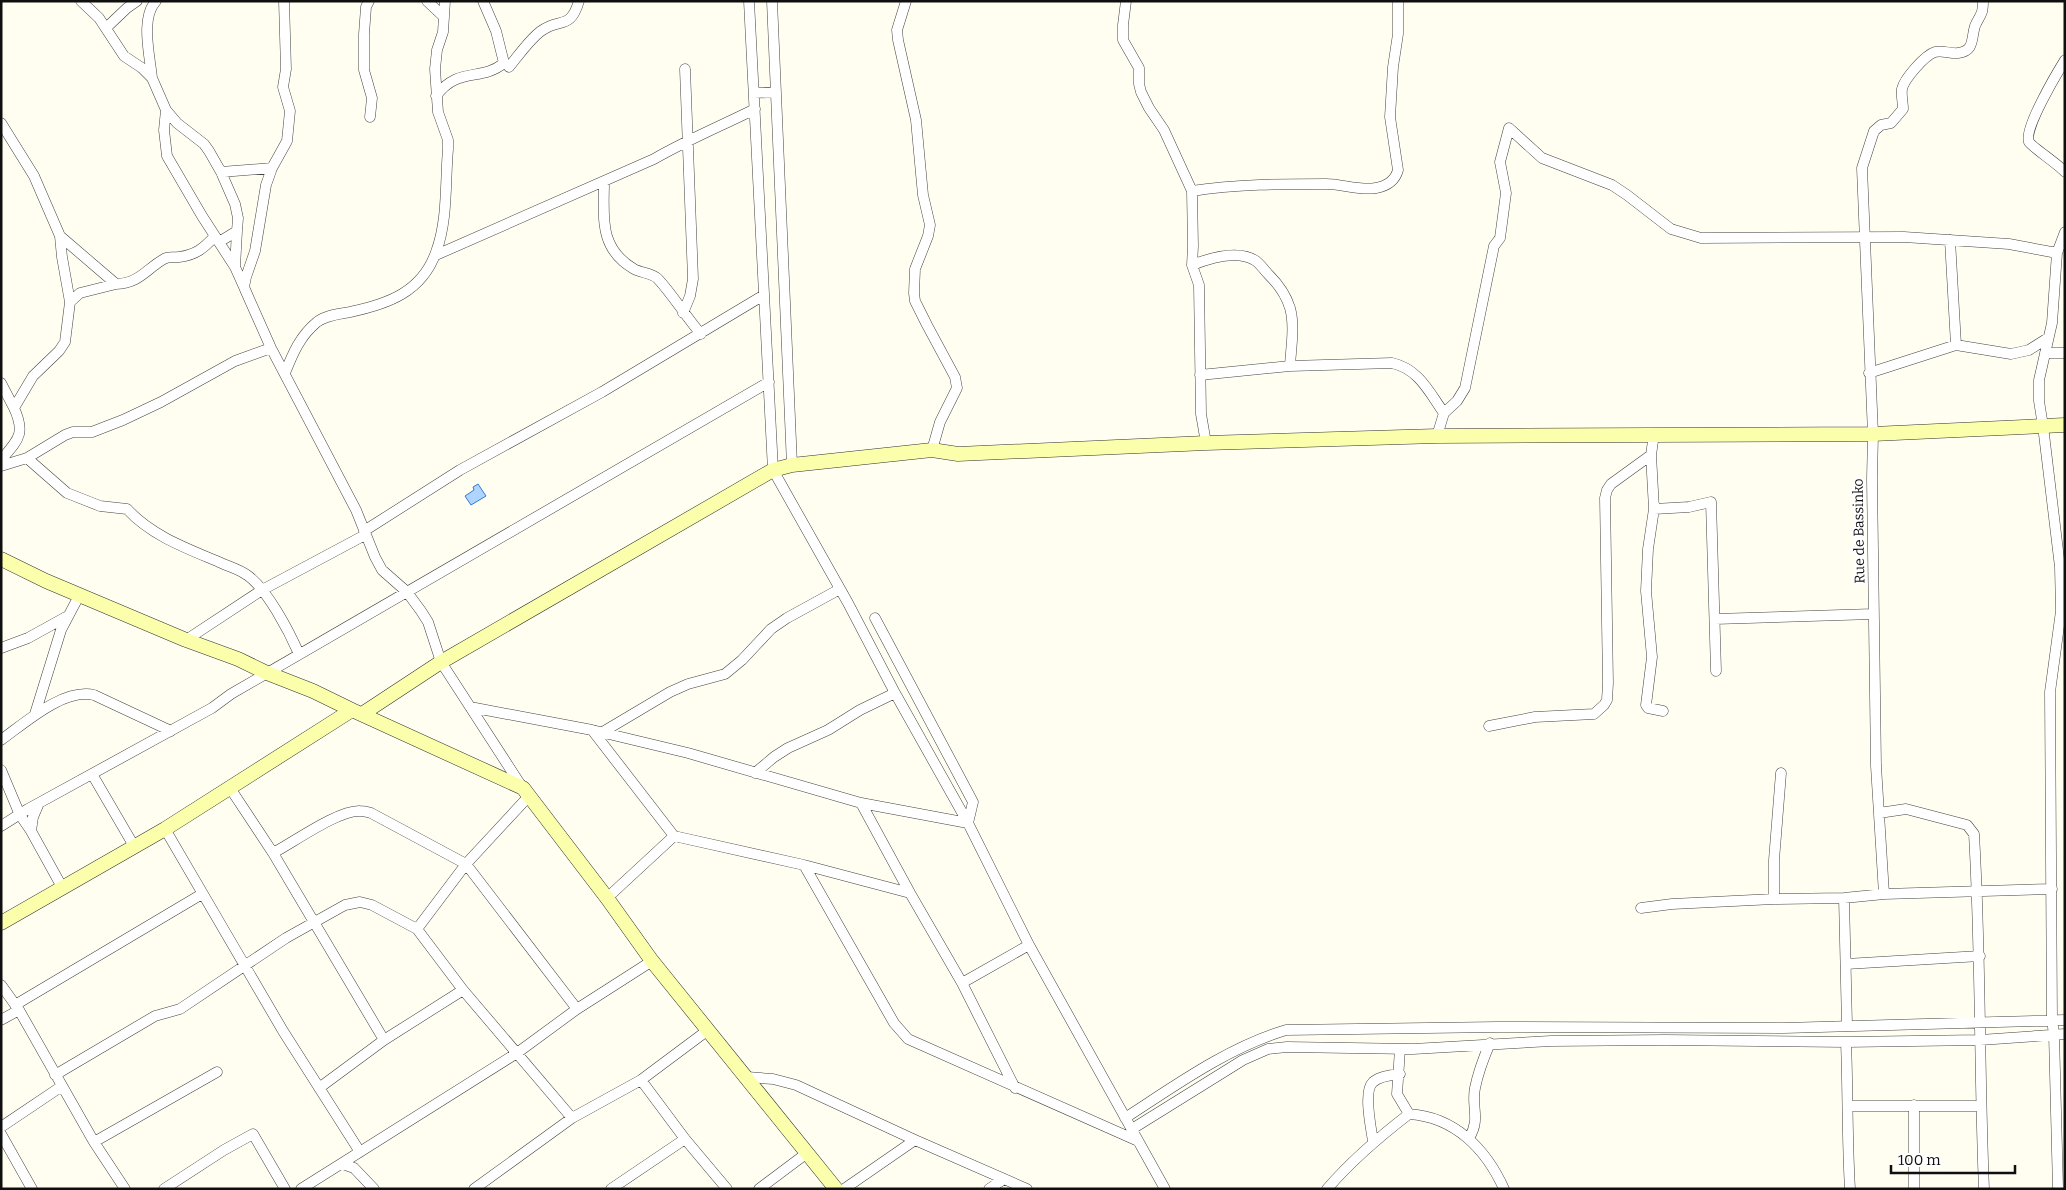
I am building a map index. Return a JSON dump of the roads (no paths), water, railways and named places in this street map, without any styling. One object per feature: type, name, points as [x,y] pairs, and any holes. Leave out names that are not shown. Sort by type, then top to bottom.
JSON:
[{"type":"street","points":[[81,1],[99,18],[124,56],[142,68],[152,78]]},
{"type":"street","points":[[106,28],[137,1]]},
{"type":"street","points":[[156,1],[149,10],[147,20],[152,78],[166,110],[177,123],[204,144],[222,172],[238,218],[235,267]]},
{"type":"street","points":[[369,1],[366,7],[364,34],[364,70],[372,98],[370,117]]},
{"type":"street","points":[[428,1],[443,16]]},
{"type":"street","points":[[285,373],[298,342],[318,321],[331,315],[383,304],[406,293],[420,279],[436,254],[443,232],[448,140],[439,118],[435,69],[443,32],[445,1]]},
{"type":"street","points":[[436,96],[443,87],[456,78],[497,69],[504,63],[496,31],[483,1]]},
{"type":"street","points":[[509,67],[543,29],[564,23],[572,18],[579,1]]},
{"type":"street","points":[[749,1],[773,470],[968,823],[1029,945],[1165,1189]]},
{"type":"street","points":[[772,1],[792,465]]},
{"type":"street","points":[[906,1],[898,30],[898,40],[916,120],[923,196],[930,225],[928,236],[915,269],[914,293],[926,325],[957,383],[957,388],[940,422],[932,450]]},
{"type":"street","points":[[1126,1],[1122,32],[1123,40],[1140,68],[1139,84],[1149,108],[1164,130],[1192,191],[1194,246],[1192,265],[1198,285],[1201,414],[1206,443]]},
{"type":"street","points":[[1192,191],[1260,185],[1309,184],[1375,188],[1390,183],[1398,170],[1390,117],[1393,67],[1398,34],[1398,1]]},
{"type":"street","name":"Rue de Bassinko","points":[[1884,894],[1879,813],[1873,614],[1873,434],[1862,168],[1874,130],[1881,125],[1891,123],[1903,108],[1902,90],[1907,77],[1926,57],[1936,52],[1957,53],[1968,49],[1972,44],[1975,27],[1983,12],[1983,1]]},
{"type":"street","points":[[244,287],[256,251],[266,186],[272,168],[287,141],[290,111],[284,86],[286,69],[286,2]]},
{"type":"street","points":[[2065,60],[2049,87],[2028,137],[2029,142],[2034,147],[2065,172]]},
{"type":"street","points":[[683,313],[690,296],[693,279],[685,70]]},
{"type":"street","points":[[754,93],[776,92]]},
{"type":"street","points":[[436,254],[654,159],[688,140],[754,109]]},
{"type":"street","points":[[166,110],[164,130],[168,156],[235,267],[271,348],[356,510],[372,552],[382,570],[406,592],[421,610],[428,622],[441,662],[526,792],[607,898],[652,962],[836,1189]]},
{"type":"street","points":[[1,123],[34,176],[60,236],[70,302],[65,342],[59,351],[33,376],[14,408]]},
{"type":"street","points":[[1437,436],[1444,413],[1457,400],[1465,388],[1494,246],[1500,238],[1506,193],[1500,162],[1509,128],[1542,158],[1612,185],[1627,194],[1666,226],[1686,235],[1701,238],[1864,236],[1950,240],[2009,244],[2057,253]]},
{"type":"street","points":[[222,172],[272,168]]},
{"type":"street","points":[[604,181],[604,230],[614,250],[622,260],[635,270],[657,278],[701,334]]},
{"type":"street","points":[[70,302],[80,294],[131,282],[164,259],[198,252],[217,239],[236,231]]},
{"type":"street","points":[[2058,1189],[2060,1034],[2052,1020],[2050,692],[2061,612],[2060,567],[2039,401],[2039,387],[2052,323],[2057,253],[2065,232]]},
{"type":"street","points":[[60,236],[116,284]]},
{"type":"street","points":[[1950,240],[1956,345]]},
{"type":"street","points":[[1192,265],[1212,258],[1238,256],[1255,260],[1284,293],[1290,308],[1292,327],[1290,366]]},
{"type":"street","points":[[186,640],[262,590],[364,533],[460,470],[602,392],[764,295]]},
{"type":"street","points":[[1869,373],[1956,345],[2010,354],[2029,350],[2048,338]]},
{"type":"street","points":[[1,466],[27,458],[65,435],[103,428],[161,402],[235,361],[271,348]]},
{"type":"street","points":[[2045,353],[2065,353]]},
{"type":"street","points":[[1200,375],[1290,366],[1392,363],[1412,370],[1444,413]]},
{"type":"street","points":[[1,826],[39,803],[212,708],[231,694],[299,654],[769,382]]},
{"type":"street","points":[[1,383],[21,423],[13,446],[1,460]]},
{"type":"street","points":[[1,923],[165,828],[441,662],[773,470],[792,465],[932,450],[958,454],[1206,443],[1437,436],[1873,434],[2065,425]]},
{"type":"street","points":[[1654,434],[1651,456],[1654,509],[1648,549],[1646,591],[1652,657],[1646,705],[1648,708],[1663,711]]},
{"type":"street","points":[[1489,726],[1535,717],[1594,714],[1607,700],[1606,490],[1611,484],[1651,456]]},
{"type":"street","points":[[27,458],[67,493],[100,506],[127,509],[132,516],[161,537],[247,575],[262,590],[288,629],[299,654]]},
{"type":"street","points":[[1654,509],[1689,507],[1711,502],[1716,672]]},
{"type":"street","points":[[1,559],[46,581],[186,640],[313,690],[526,792]]},
{"type":"street","points":[[597,731],[670,692],[688,684],[725,674],[742,660],[771,629],[840,589]]},
{"type":"street","points":[[35,714],[66,617],[80,594]]},
{"type":"street","points":[[1715,620],[1873,614]]},
{"type":"street","points":[[1,648],[28,638],[66,617]]},
{"type":"street","points":[[876,618],[973,802],[968,823]]},
{"type":"street","points":[[1,740],[35,714],[74,695],[85,693],[94,695],[170,731]]},
{"type":"street","points":[[755,773],[781,752],[895,693]]},
{"type":"street","points":[[470,708],[597,731],[688,753],[861,803],[968,823]]},
{"type":"street","points":[[597,731],[674,836],[804,865],[910,893]]},
{"type":"street","points":[[1,770],[20,815],[62,887]]},
{"type":"street","points":[[1774,899],[1774,860],[1781,773]]},
{"type":"street","points":[[92,774],[134,846]]},
{"type":"street","points":[[230,788],[273,853],[384,1040]]},
{"type":"street","points":[[417,929],[466,864],[526,792]]},
{"type":"street","points":[[31,831],[33,817],[39,803]]},
{"type":"street","points":[[861,803],[962,983],[1016,1088]]},
{"type":"street","points":[[273,853],[336,817],[361,810],[371,813],[466,864],[577,1009]]},
{"type":"street","points":[[1879,813],[1906,810],[1967,825],[1974,834],[1980,956],[1980,1106],[1984,1189]]},
{"type":"street","points":[[165,828],[245,966],[360,1152]]},
{"type":"street","points":[[607,898],[674,836]]},
{"type":"street","points":[[804,865],[899,1031],[908,1039],[1138,1141]]},
{"type":"street","points":[[1641,908],[1672,904],[1774,899],[1844,898],[1884,894],[2052,889]]},
{"type":"street","points":[[1,1020],[17,1008],[202,894]]},
{"type":"street","points":[[1844,898],[1848,1025]]},
{"type":"street","points":[[56,1075],[155,1016],[180,1009],[286,938],[345,906],[360,902],[372,905],[417,929],[463,990],[572,1118]]},
{"type":"street","points":[[962,983],[1029,945]]},
{"type":"street","points":[[1846,964],[1980,956]]},
{"type":"street","points":[[300,1189],[343,1164],[517,1053],[577,1009],[652,962]]},
{"type":"street","points":[[1,985],[17,1008],[94,1142],[126,1189]]},
{"type":"street","points":[[319,1088],[384,1040],[463,990]]},
{"type":"street","points":[[1125,1118],[1210,1064],[1286,1030],[1497,1027],[1784,1028],[2065,1020]]},
{"type":"street","points":[[474,1189],[572,1118],[641,1080],[708,1030]]},
{"type":"street","points":[[1132,1129],[1243,1060],[1268,1049],[1287,1047],[1400,1049],[1490,1043],[1665,1040],[1846,1042],[1980,1040],[2060,1034]]},
{"type":"street","points":[[1846,1042],[1849,1106],[1847,1150],[1850,1189]]},
{"type":"street","points":[[1469,1138],[1475,1129],[1475,1088],[1484,1056],[1490,1043]]},
{"type":"street","points":[[1400,1049],[1398,1094],[1409,1114]]},
{"type":"street","points":[[94,1142],[217,1072]]},
{"type":"street","points":[[1373,1141],[1368,1095],[1369,1087],[1374,1080],[1400,1074]]},
{"type":"street","points":[[747,1077],[772,1079],[796,1085],[1027,1189]]},
{"type":"street","points":[[641,1080],[685,1139],[727,1189]]},
{"type":"street","points":[[1,1127],[62,1086]]},
{"type":"street","points":[[1914,1105],[1914,1189]]},
{"type":"street","points":[[1849,1106],[1980,1106]]},
{"type":"street","points":[[1327,1189],[1373,1141],[1409,1114],[1426,1115],[1448,1124],[1469,1138],[1490,1163],[1504,1189]]},
{"type":"street","points":[[1,1134],[32,1189]]},
{"type":"street","points":[[164,1189],[224,1150],[253,1134],[285,1189]]},
{"type":"street","points":[[611,1189],[685,1139]]},
{"type":"street","points":[[844,1189],[915,1140]]},
{"type":"street","points":[[759,1189],[807,1153]]},
{"type":"street","points":[[343,1164],[354,1168],[374,1189]]},
{"type":"street","points":[[989,1189],[1004,1179]]},
{"type":"water","points":[[478,484],[486,496],[471,505],[465,496],[474,490],[473,487]]}]
